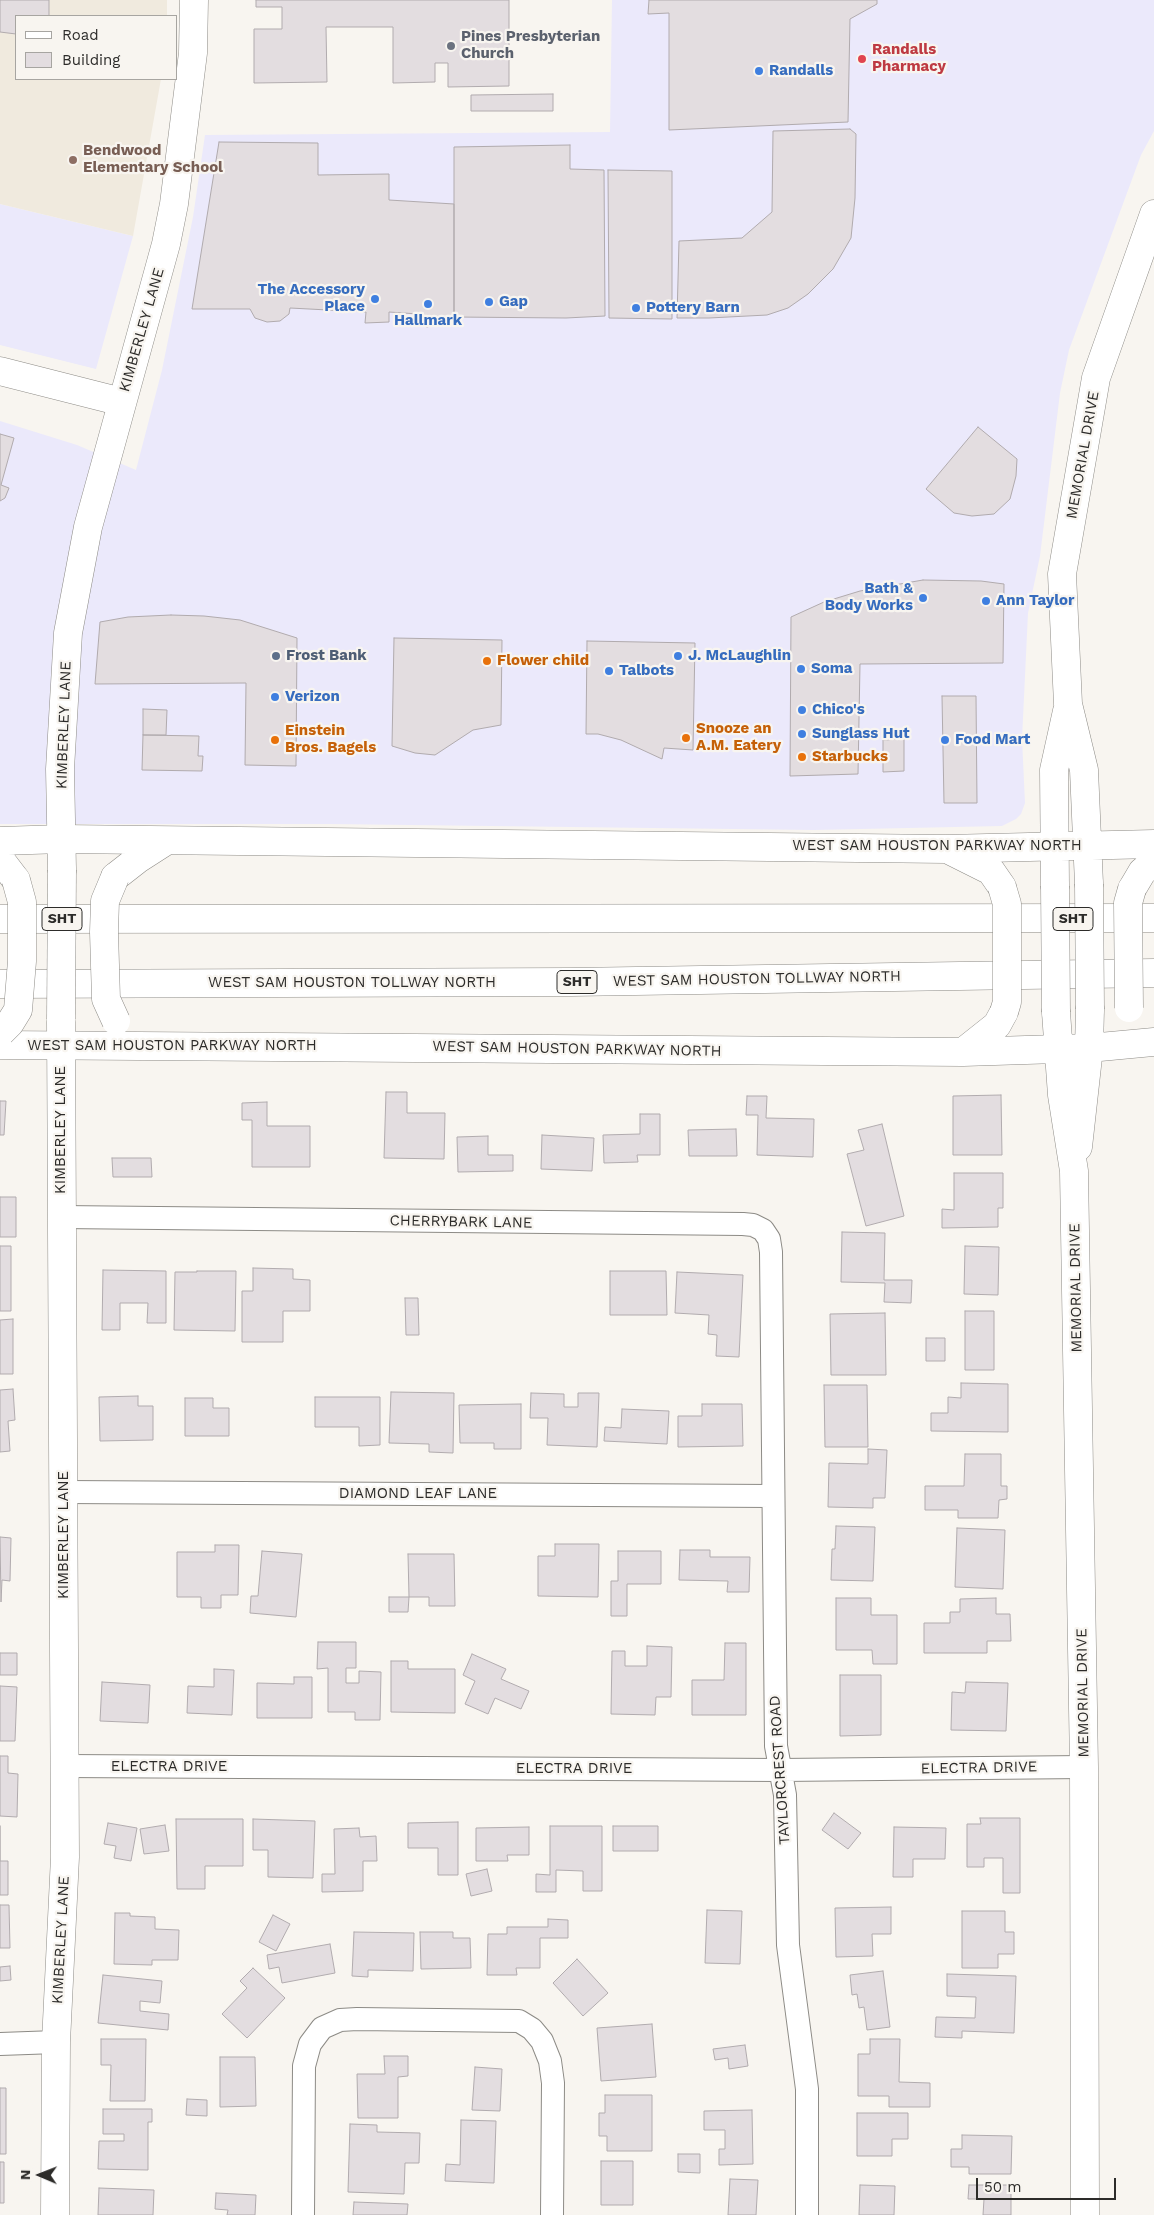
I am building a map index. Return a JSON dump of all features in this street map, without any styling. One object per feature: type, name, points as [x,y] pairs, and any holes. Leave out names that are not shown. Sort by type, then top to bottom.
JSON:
[{"type":"main road","name":"KIMBERLEY LANE","points":[[55,2215],[56,2042],[65,1857],[61,1217],[62,839],[60,769],[68,634],[88,527],[166,244],[174,204],[193,53],[194,0]]},
{"type":"main road","name":"MEMORIAL DRIVE","points":[[1074,1171],[1084,1109],[1089,1048],[1089,884],[1084,770],[1068,704],[1062,574],[1096,378],[1154,214]]},
{"type":"main road","points":[[0,371],[122,402]]},
{"type":"main road","name":"MEMORIAL DRIVE","points":[[1068,704],[1054,770],[1053,847],[1058,1049],[1062,1096],[1074,1171],[1084,1767],[1085,2215]]},
{"type":"main road","name":"WEST SAM HOUSTON PARKWAY NORTH","points":[[0,841],[62,839],[822,846],[946,849],[1154,844]]},
{"type":"main road","points":[[147,1045],[116,1021],[106,999],[105,901],[115,877],[166,840]]},
{"type":"main road","points":[[946,849],[991,871],[1002,887],[1007,904],[1007,1002],[997,1025],[963,1052]]},
{"type":"main road","points":[[1154,862],[1142,872],[1132,889],[1128,903],[1129,1008],[1134,1020],[1154,1038]]},
{"type":"main road","points":[[0,1036],[18,1010],[22,960],[22,902],[8,870]]},
{"type":"main road","name":"SHT","points":[[0,919],[1154,918]]},
{"type":"main road","name":"WEST SAM HOUSTON TOLLWAY NORTH","points":[[0,984],[571,982],[1154,973]]},
{"type":"main road","name":"WEST SAM HOUSTON PARKWAY NORTH","points":[[0,1036],[61,1032],[147,1045],[963,1052],[1089,1048],[1154,1042]]},
{"type":"street","name":"CHERRYBARK LANE","points":[[61,1217],[748,1225],[763,1230],[769,1239],[771,1252],[771,1324]]},
{"type":"street","name":"TAYLORCREST ROAD","points":[[771,1324],[776,1746],[785,1795],[788,1945],[807,2089],[807,2215]]},
{"type":"street","name":"DIAMOND LEAF LANE","points":[[64,1492],[772,1496]]},
{"type":"street","name":"ELECTRA DRIVE","points":[[64,1766],[780,1770],[1084,1767]]},
{"type":"street","points":[[303,2215],[304,2066],[310,2044],[322,2028],[340,2020],[519,2021],[532,2029],[542,2041],[550,2061],[553,2083],[552,2215]]},
{"type":"street","points":[[0,2044],[56,2042]]},
{"type":"shaded area","name":"Bendwood Elementary School","points":[[0,0],[167,0],[167,15],[15,15],[15,80],[161,80],[133,236],[0,204]]},
{"type":"shaded area","points":[[612,0],[1154,0],[1154,131],[1141,155],[1069,350],[1060,393],[1040,556],[1028,613],[1022,739],[1025,803],[1021,814],[1016,819],[1002,826],[814,830],[329,824],[0,824],[0,421],[77,445],[136,470],[162,370],[193,217],[205,135],[610,132]]},
{"type":"shaded area","points":[[0,204],[133,236],[96,369],[0,345]]},
{"type":"building","points":[[0,0],[49,0],[49,15],[15,15],[15,34],[0,32]]},
{"type":"building","name":"Pines Presbyterian Church","points":[[256,0],[509,0],[509,86],[448,87],[448,63],[435,63],[435,82],[393,83],[393,27],[326,27],[327,82],[254,83],[254,29],[282,29],[282,7],[256,7]]},
{"type":"building","name":"Randalls","points":[[649,0],[877,0],[877,4],[850,19],[848,122],[669,130],[669,13],[648,14]]},
{"type":"building","points":[[553,94],[553,111],[471,111],[471,95]]},
{"type":"building","points":[[850,129],[856,134],[855,198],[851,238],[833,269],[808,294],[788,308],[767,315],[677,318],[679,241],[742,238],[772,212],[773,131]]},
{"type":"building","points":[[219,142],[318,143],[318,175],[389,174],[389,200],[454,204],[454,317],[441,317],[440,323],[427,327],[417,323],[418,314],[389,312],[389,322],[365,323],[366,312],[290,308],[289,314],[280,321],[267,322],[255,318],[250,309],[192,309]]},
{"type":"building","points":[[570,145],[570,169],[604,170],[605,316],[566,318],[454,317],[454,147]]},
{"type":"building","points":[[608,170],[672,171],[672,319],[609,318]]},
{"type":"building","points":[[978,427],[1017,459],[1016,476],[1010,499],[994,514],[972,516],[954,513],[926,489]]},
{"type":"building","points":[[0,434],[14,438],[1,485],[9,488],[5,498],[0,501]]},
{"type":"building","points":[[923,580],[981,581],[1004,584],[1003,663],[860,664],[858,774],[790,776],[791,617],[824,602],[860,591]]},
{"type":"building","points":[[171,615],[240,620],[297,638],[296,766],[245,765],[246,683],[95,684],[100,622],[128,617]]},
{"type":"building","points":[[394,638],[502,640],[501,725],[473,730],[435,755],[415,753],[392,746]]},
{"type":"building","points":[[587,641],[695,643],[693,750],[664,748],[662,759],[621,740],[598,734],[586,734]]},
{"type":"building","points":[[942,696],[976,696],[977,803],[944,803]]},
{"type":"building","points":[[143,709],[167,710],[166,735],[143,735]]},
{"type":"building","points":[[143,735],[199,736],[198,756],[203,756],[202,771],[142,770]]},
{"type":"building","points":[[904,739],[904,771],[883,772],[883,740]]},
{"type":"building","points":[[386,1092],[407,1092],[407,1113],[445,1113],[444,1159],[384,1158]]},
{"type":"building","points":[[1001,1095],[1002,1155],[953,1155],[953,1096]]},
{"type":"building","points":[[747,1096],[767,1096],[766,1118],[814,1119],[813,1157],[757,1155],[758,1115],[746,1115]]},
{"type":"building","points":[[0,1101],[6,1101],[4,1135],[0,1135]]},
{"type":"building","points":[[267,1102],[267,1126],[310,1126],[310,1167],[252,1167],[252,1120],[242,1120],[242,1103]]},
{"type":"building","points":[[640,1114],[660,1114],[660,1155],[637,1155],[638,1162],[604,1163],[603,1135],[640,1134]]},
{"type":"building","points":[[882,1124],[904,1216],[866,1226],[847,1154],[864,1150],[858,1130]]},
{"type":"building","points":[[736,1129],[737,1156],[689,1156],[688,1130]]},
{"type":"building","points":[[542,1135],[594,1138],[592,1171],[541,1169]]},
{"type":"building","points":[[488,1136],[488,1155],[513,1155],[513,1171],[458,1172],[457,1137]]},
{"type":"building","points":[[112,1158],[151,1158],[152,1177],[113,1177]]},
{"type":"building","points":[[954,1173],[1003,1173],[1003,1208],[998,1208],[998,1227],[942,1228],[942,1209],[954,1210]]},
{"type":"building","points":[[0,1197],[16,1197],[16,1237],[0,1237]]},
{"type":"building","points":[[842,1232],[885,1233],[884,1280],[912,1280],[911,1303],[884,1302],[885,1283],[841,1282]]},
{"type":"building","points":[[0,1246],[11,1246],[11,1311],[0,1311]]},
{"type":"building","points":[[965,1246],[999,1247],[998,1295],[964,1294]]},
{"type":"building","points":[[253,1268],[293,1269],[293,1279],[310,1280],[310,1311],[283,1311],[283,1342],[242,1342],[242,1291],[253,1291]]},
{"type":"building","points":[[103,1270],[166,1271],[166,1323],[147,1323],[148,1303],[120,1303],[120,1330],[102,1330]]},
{"type":"building","points":[[236,1271],[235,1331],[174,1330],[175,1272]]},
{"type":"building","points":[[610,1271],[666,1271],[667,1315],[610,1315]]},
{"type":"building","points":[[677,1272],[743,1275],[739,1357],[716,1356],[717,1335],[708,1334],[709,1315],[675,1313]]},
{"type":"building","points":[[405,1298],[418,1298],[419,1335],[406,1335]]},
{"type":"building","points":[[965,1311],[994,1311],[994,1370],[965,1370]]},
{"type":"building","points":[[885,1313],[886,1375],[831,1375],[830,1314]]},
{"type":"building","points":[[13,1319],[13,1374],[0,1374],[0,1320]]},
{"type":"building","points":[[926,1338],[945,1338],[945,1361],[926,1361]]},
{"type":"building","points":[[961,1383],[1008,1384],[1008,1432],[931,1431],[931,1413],[948,1413],[948,1397],[961,1398]]},
{"type":"building","points":[[824,1385],[867,1385],[868,1447],[825,1447]]},
{"type":"building","points":[[13,1389],[15,1420],[8,1421],[10,1451],[0,1452],[0,1390]]},
{"type":"building","points":[[391,1392],[454,1393],[453,1453],[429,1452],[429,1444],[389,1443]]},
{"type":"building","points":[[531,1393],[564,1394],[564,1407],[578,1407],[578,1393],[599,1393],[597,1447],[547,1445],[548,1418],[530,1418]]},
{"type":"building","points":[[138,1396],[138,1406],[153,1406],[153,1440],[100,1441],[99,1397]]},
{"type":"building","points":[[315,1397],[380,1397],[380,1445],[359,1446],[359,1427],[315,1427]]},
{"type":"building","points":[[185,1398],[213,1398],[213,1408],[229,1408],[229,1436],[185,1436]]},
{"type":"building","points":[[521,1404],[521,1449],[494,1449],[494,1443],[460,1443],[459,1405]]},
{"type":"building","points":[[702,1404],[742,1404],[743,1446],[678,1447],[678,1416],[702,1416]]},
{"type":"building","points":[[622,1409],[669,1411],[667,1444],[604,1441],[605,1427],[621,1428]]},
{"type":"building","points":[[868,1449],[887,1450],[885,1498],[873,1498],[873,1508],[828,1507],[829,1463],[868,1464]]},
{"type":"building","points":[[965,1454],[1001,1454],[1001,1486],[1007,1486],[1007,1499],[999,1500],[998,1518],[958,1518],[958,1510],[925,1510],[925,1486],[964,1486]]},
{"type":"building","points":[[836,1526],[875,1527],[873,1581],[831,1580],[832,1549],[835,1549]]},
{"type":"building","points":[[957,1528],[1005,1530],[1003,1589],[955,1587]]},
{"type":"building","points":[[0,1537],[11,1538],[10,1581],[2,1580],[1,1602]]},
{"type":"building","points":[[555,1544],[599,1544],[598,1597],[538,1596],[538,1556],[555,1556]]},
{"type":"building","points":[[215,1545],[239,1545],[238,1595],[221,1595],[221,1608],[201,1608],[201,1597],[177,1597],[177,1552],[215,1552]]},
{"type":"building","points":[[680,1550],[710,1550],[710,1557],[750,1557],[749,1592],[727,1592],[728,1581],[679,1580]]},
{"type":"building","points":[[262,1551],[302,1554],[296,1617],[250,1613],[251,1596],[258,1596]]},
{"type":"building","points":[[618,1551],[661,1551],[661,1584],[627,1584],[627,1616],[611,1616],[611,1581],[618,1581]]},
{"type":"building","points":[[408,1554],[454,1554],[455,1606],[429,1606],[429,1597],[409,1597]]},
{"type":"building","points":[[389,1597],[409,1597],[408,1612],[389,1612]]},
{"type":"building","points":[[836,1598],[871,1598],[871,1615],[897,1615],[897,1664],[873,1664],[872,1650],[836,1650]]},
{"type":"building","points":[[996,1598],[996,1614],[1010,1614],[1011,1641],[987,1641],[987,1653],[924,1653],[924,1623],[950,1623],[950,1612],[960,1612],[960,1599]]},
{"type":"building","points":[[318,1642],[356,1642],[356,1668],[346,1668],[346,1683],[359,1683],[359,1671],[381,1672],[380,1720],[355,1720],[355,1712],[328,1712],[328,1668],[317,1669]]},
{"type":"building","points":[[725,1643],[746,1643],[746,1715],[692,1715],[692,1680],[724,1680]]},
{"type":"building","points":[[647,1646],[672,1647],[671,1697],[656,1697],[655,1715],[611,1714],[612,1651],[625,1651],[625,1666],[647,1666]]},
{"type":"building","points":[[0,1653],[17,1653],[17,1675],[0,1675]]},
{"type":"building","points":[[472,1654],[506,1669],[501,1679],[529,1691],[521,1709],[495,1698],[488,1714],[465,1704],[475,1681],[463,1675]]},
{"type":"building","points":[[391,1661],[408,1661],[408,1669],[455,1669],[455,1713],[391,1712]]},
{"type":"building","points":[[214,1669],[234,1670],[232,1715],[187,1713],[188,1686],[214,1687]]},
{"type":"building","points":[[840,1675],[881,1675],[881,1735],[840,1736]]},
{"type":"building","points":[[294,1677],[312,1677],[312,1718],[257,1718],[257,1683],[294,1684]]},
{"type":"building","points":[[102,1682],[150,1685],[148,1723],[100,1721]]},
{"type":"building","points":[[966,1682],[1008,1683],[1006,1731],[951,1730],[952,1692],[965,1693]]},
{"type":"building","points":[[0,1686],[17,1687],[15,1741],[0,1741]]},
{"type":"building","points":[[0,1756],[8,1756],[8,1773],[18,1774],[17,1817],[0,1816]]},
{"type":"building","points":[[834,1813],[861,1833],[848,1849],[822,1830]]},
{"type":"building","points":[[980,1818],[1020,1818],[1020,1893],[1003,1893],[1003,1858],[984,1858],[984,1867],[967,1867],[967,1824],[981,1824]]},
{"type":"building","points":[[176,1819],[243,1819],[243,1866],[205,1866],[205,1889],[177,1889]]},
{"type":"building","points":[[253,1819],[315,1821],[313,1878],[268,1877],[268,1850],[253,1850]]},
{"type":"building","points":[[458,1822],[458,1875],[438,1875],[438,1848],[408,1848],[408,1823]]},
{"type":"building","points":[[108,1823],[137,1828],[131,1861],[114,1858],[116,1846],[104,1844]]},
{"type":"building","points":[[165,1825],[169,1851],[144,1854],[140,1829]]},
{"type":"building","points":[[550,1826],[602,1826],[602,1891],[583,1891],[583,1871],[556,1870],[556,1892],[536,1892],[536,1874],[550,1875]]},
{"type":"building","points":[[613,1826],[658,1826],[658,1851],[613,1851]]},
{"type":"building","points":[[529,1827],[529,1855],[507,1855],[508,1861],[476,1861],[476,1828]]},
{"type":"building","points":[[894,1827],[946,1828],[945,1859],[913,1859],[913,1877],[893,1877]]},
{"type":"building","points":[[359,1828],[360,1837],[376,1836],[377,1861],[363,1861],[363,1891],[322,1892],[322,1874],[335,1874],[334,1829]]},
{"type":"building","points":[[0,1861],[8,1861],[8,1895],[0,1895]]},
{"type":"building","points":[[487,1869],[492,1891],[471,1896],[466,1874]]},
{"type":"building","points":[[0,1905],[9,1905],[10,1948],[0,1948]]},
{"type":"building","points":[[891,1907],[891,1934],[872,1934],[873,1956],[836,1957],[835,1908]]},
{"type":"building","points":[[707,1910],[742,1911],[740,1964],[705,1963]]},
{"type":"building","points":[[962,1911],[1005,1911],[1005,1932],[1014,1932],[1014,1954],[998,1954],[998,1968],[962,1968]]},
{"type":"building","points":[[115,1913],[155,1917],[155,1929],[179,1930],[178,1960],[152,1960],[152,1965],[114,1964]]},
{"type":"building","points":[[273,1915],[290,1924],[276,1951],[259,1942]]},
{"type":"building","points":[[548,1919],[568,1920],[568,1938],[540,1938],[540,1968],[516,1968],[517,1975],[487,1975],[488,1934],[507,1934],[507,1927],[548,1927]]},
{"type":"building","points":[[354,1932],[414,1933],[413,1971],[368,1970],[368,1977],[352,1976]]},
{"type":"building","points":[[420,1932],[453,1932],[453,1938],[470,1938],[471,1968],[421,1969]]},
{"type":"building","points":[[330,1944],[335,1973],[282,1983],[279,1967],[269,1969],[267,1955]]},
{"type":"building","points":[[577,1959],[608,1993],[583,2016],[553,1983]]},
{"type":"building","points":[[10,1966],[11,1980],[0,1981],[0,1967]]},
{"type":"building","points":[[253,1968],[285,1998],[247,2038],[222,2014],[247,1988],[240,1981]]},
{"type":"building","points":[[883,1971],[890,2027],[867,2030],[864,2007],[859,2008],[857,1994],[852,1995],[850,1975]]},
{"type":"building","points":[[947,1974],[1016,1976],[1014,2033],[962,2031],[962,2038],[935,2037],[936,2017],[975,2018],[976,1997],[947,1996]]},
{"type":"building","points":[[103,1975],[162,1981],[160,2003],[140,2001],[140,2011],[169,2014],[168,2030],[98,2023]]},
{"type":"building","points":[[652,2024],[656,2077],[601,2081],[597,2028]]},
{"type":"building","points":[[101,2039],[146,2039],[145,2101],[110,2101],[111,2065],[101,2065]]},
{"type":"building","points":[[870,2039],[900,2039],[899,2082],[930,2083],[930,2107],[889,2107],[889,2096],[858,2096],[858,2054],[870,2054]]},
{"type":"building","points":[[745,2045],[748,2066],[729,2069],[728,2058],[715,2060],[713,2049]]},
{"type":"building","points":[[384,2056],[408,2056],[408,2076],[398,2077],[398,2118],[358,2118],[357,2074],[385,2074]]},
{"type":"building","points":[[220,2057],[255,2057],[256,2106],[220,2107]]},
{"type":"building","points":[[475,2067],[502,2069],[500,2111],[472,2110]]},
{"type":"building","points":[[0,2088],[6,2088],[6,2154],[0,2154]]},
{"type":"building","points":[[605,2095],[652,2095],[652,2151],[607,2151],[607,2136],[599,2136],[599,2113],[605,2113]]},
{"type":"building","points":[[187,2099],[207,2100],[207,2116],[186,2115]]},
{"type":"building","points":[[103,2109],[152,2109],[152,2122],[148,2122],[148,2170],[98,2169],[99,2141],[124,2141],[124,2134],[103,2134]]},
{"type":"building","points":[[752,2110],[753,2164],[719,2165],[719,2149],[725,2149],[725,2130],[704,2130],[704,2111]]},
{"type":"building","points":[[857,2113],[908,2113],[908,2139],[892,2139],[892,2156],[857,2156]]},
{"type":"building","points":[[461,2120],[496,2121],[494,2183],[445,2181],[446,2164],[460,2165]]},
{"type":"building","points":[[350,2124],[377,2125],[377,2132],[420,2133],[419,2163],[405,2163],[404,2194],[348,2192]]},
{"type":"building","points":[[962,2135],[1012,2136],[1011,2174],[969,2174],[969,2167],[951,2167],[951,2149],[962,2149]]},
{"type":"building","points":[[678,2154],[700,2154],[700,2173],[678,2172]]},
{"type":"building","points":[[601,2161],[633,2161],[633,2205],[601,2205]]},
{"type":"building","points":[[0,2162],[4,2162],[4,2203],[0,2203]]},
{"type":"building","points":[[730,2179],[758,2180],[756,2215],[728,2215]]},
{"type":"building","points":[[860,2185],[895,2186],[894,2215],[859,2215]]},
{"type":"building","points":[[969,2185],[1011,2185],[1011,2215],[983,2215],[984,2199],[968,2199]]},
{"type":"building","points":[[99,2188],[154,2190],[153,2215],[98,2215]]},
{"type":"building","points":[[216,2193],[256,2195],[255,2215],[227,2215],[228,2210],[215,2209]]},
{"type":"building","points":[[354,2202],[408,2204],[407,2215],[353,2215]]},
{"type":"place","name":"Pines Presbyterian Church","points":[[451,46]]},
{"type":"place","name":"Randalls Pharmacy","points":[[862,59]]},
{"type":"place","name":"Randalls","points":[[759,71]]},
{"type":"place","name":"Bendwood Elementary School","points":[[73,160]]},
{"type":"place","name":"The Accessory Place","points":[[375,299]]},
{"type":"place","name":"Gap","points":[[489,302]]},
{"type":"place","name":"Hallmark","points":[[428,304]]},
{"type":"place","name":"Pottery Barn","points":[[636,308]]},
{"type":"place","name":"Bath & Body Works","points":[[923,598]]},
{"type":"place","name":"Ann Taylor","points":[[986,601]]},
{"type":"place","name":"Frost Bank","points":[[276,656]]},
{"type":"place","name":"J. McLaughlin","points":[[678,656]]},
{"type":"place","name":"Flower child","points":[[487,661]]},
{"type":"place","name":"Soma","points":[[801,669]]},
{"type":"place","name":"Talbots","points":[[609,671]]},
{"type":"place","name":"Verizon","points":[[275,697]]},
{"type":"place","name":"Chico's","points":[[802,710]]},
{"type":"place","name":"Sunglass Hut","points":[[802,734]]},
{"type":"place","name":"Snooze an A.M. Eatery","points":[[686,738]]},
{"type":"place","name":"Einstein Bros. Bagels","points":[[275,740]]},
{"type":"place","name":"Food Mart","points":[[945,740]]},
{"type":"place","name":"Starbucks","points":[[802,757]]}]
